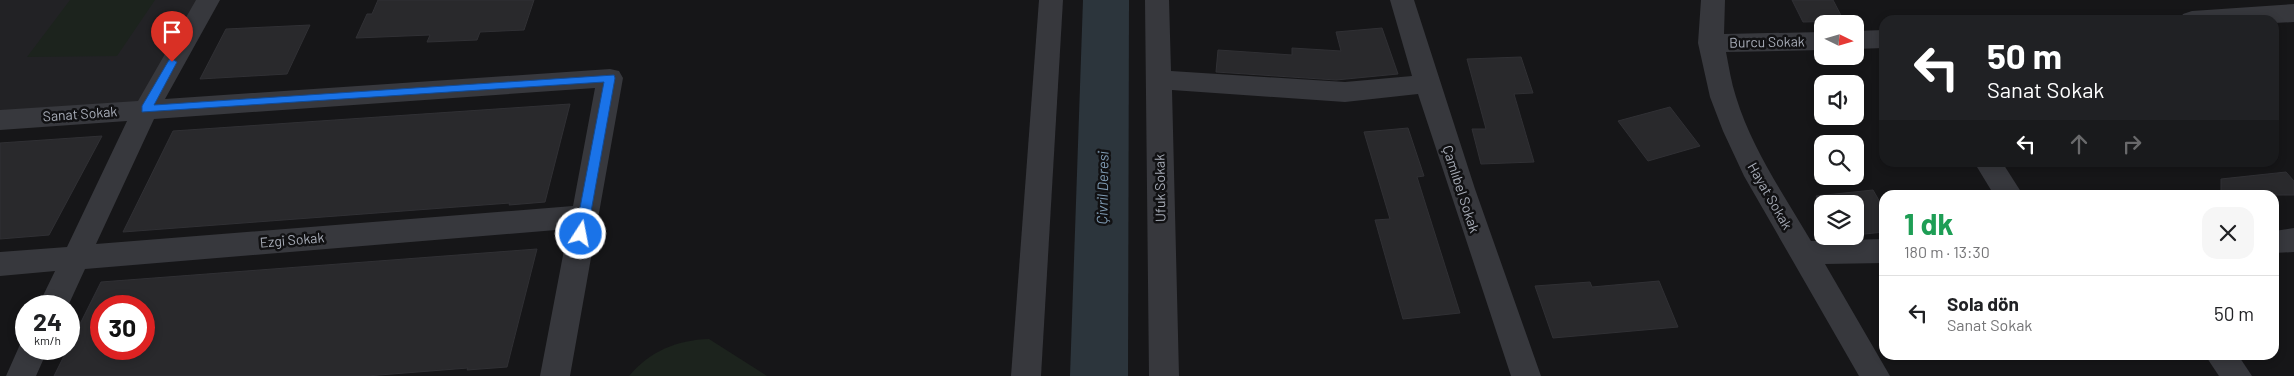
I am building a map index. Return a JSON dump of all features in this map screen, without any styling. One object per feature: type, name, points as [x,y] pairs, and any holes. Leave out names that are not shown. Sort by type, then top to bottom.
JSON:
[{"type":"street","points":[[58,295],[146,109],[208,0]]},
{"type":"street","points":[[1026,376],[1051,0]]},
{"type":"street","name":"Ufuk Sokak","points":[[1157,0],[1164,376]]},
{"type":"street","name":"Çamlıbel Sokak","points":[[1402,0],[1426,84],[1478,242],[1526,376]]},
{"type":"street","name":"Hayat Sokak","points":[[1712,0],[1711,43],[1723,97],[1736,131],[1754,169],[1876,376]]},
{"type":"street","points":[[2265,15],[2294,13]]},
{"type":"street","points":[[1864,40],[1879,39]]},
{"type":"street","name":"Burcu Sokak","points":[[1711,43],[1814,40]]},
{"type":"street","name":"Sanat Sokak","points":[[0,120],[610,78],[584,216]]},
{"type":"street","points":[[1158,80],[1314,92],[1345,92],[1426,84]]},
{"type":"street","points":[[1990,167],[2006,190]]},
{"type":"street","points":[[555,376],[584,216]]},
{"type":"street","name":"Ezgi Sokak","points":[[0,264],[584,216]]},
{"type":"street","points":[[2279,242],[2294,240]]},
{"type":"street","points":[[1804,253],[1879,251]]},
{"type":"street","points":[[21,376],[28,360]]},
{"type":"street","points":[[2224,360],[2237,376]]},
{"type":"shaded area","points":[[0,0],[208,0],[146,109],[0,120]]},
{"type":"shaded area","points":[[70,0],[155,0],[117,56],[27,57]]},
{"type":"shaded area","points":[[709,339],[767,376],[629,376],[646,360],[665,348],[686,342]]},
{"type":"building","points":[[378,0],[534,0],[524,30],[480,32],[477,40],[427,42],[430,35],[356,38],[367,14],[372,14]]},
{"type":"building","points":[[1792,0],[1833,0],[1841,15],[1814,15],[1814,22],[1803,22]]},
{"type":"building","points":[[310,25],[287,74],[200,79],[226,29]]},
{"type":"building","points":[[1382,28],[1398,74],[1336,80],[1216,72],[1218,50],[1292,55],[1292,48],[1341,51],[1336,32]]},
{"type":"building","points":[[1521,57],[1533,93],[1514,94],[1534,162],[1481,164],[1472,129],[1486,129],[1467,59]]},
{"type":"building","points":[[570,104],[545,202],[123,232],[173,131]]},
{"type":"building","points":[[1670,107],[1700,146],[1648,161],[1618,121]]},
{"type":"building","points":[[1408,128],[1424,176],[1417,177],[1460,313],[1403,319],[1375,220],[1390,219],[1364,132]]},
{"type":"building","points":[[102,136],[49,235],[0,239],[0,143]]},
{"type":"building","points":[[2286,172],[2294,181],[2294,195],[2279,195],[2279,190],[2221,190],[2221,179]]},
{"type":"building","points":[[1873,190],[1879,200],[1879,233],[1864,234],[1864,195],[1826,195]]},
{"type":"building","points":[[537,249],[507,367],[467,370],[468,368],[367,376],[54,376],[62,360],[80,360],[80,324],[90,304],[90,360],[155,360],[155,295],[94,295],[101,282]]},
{"type":"building","points":[[1659,281],[1678,327],[1553,338],[1535,286],[1590,282],[1592,287]]},
{"type":"waterway","name":"Çivril Deresi","points":[[1099,376],[1106,0]]},
{"type":"route","points":[[172,62],[146,109],[610,78],[581,234]]}]
